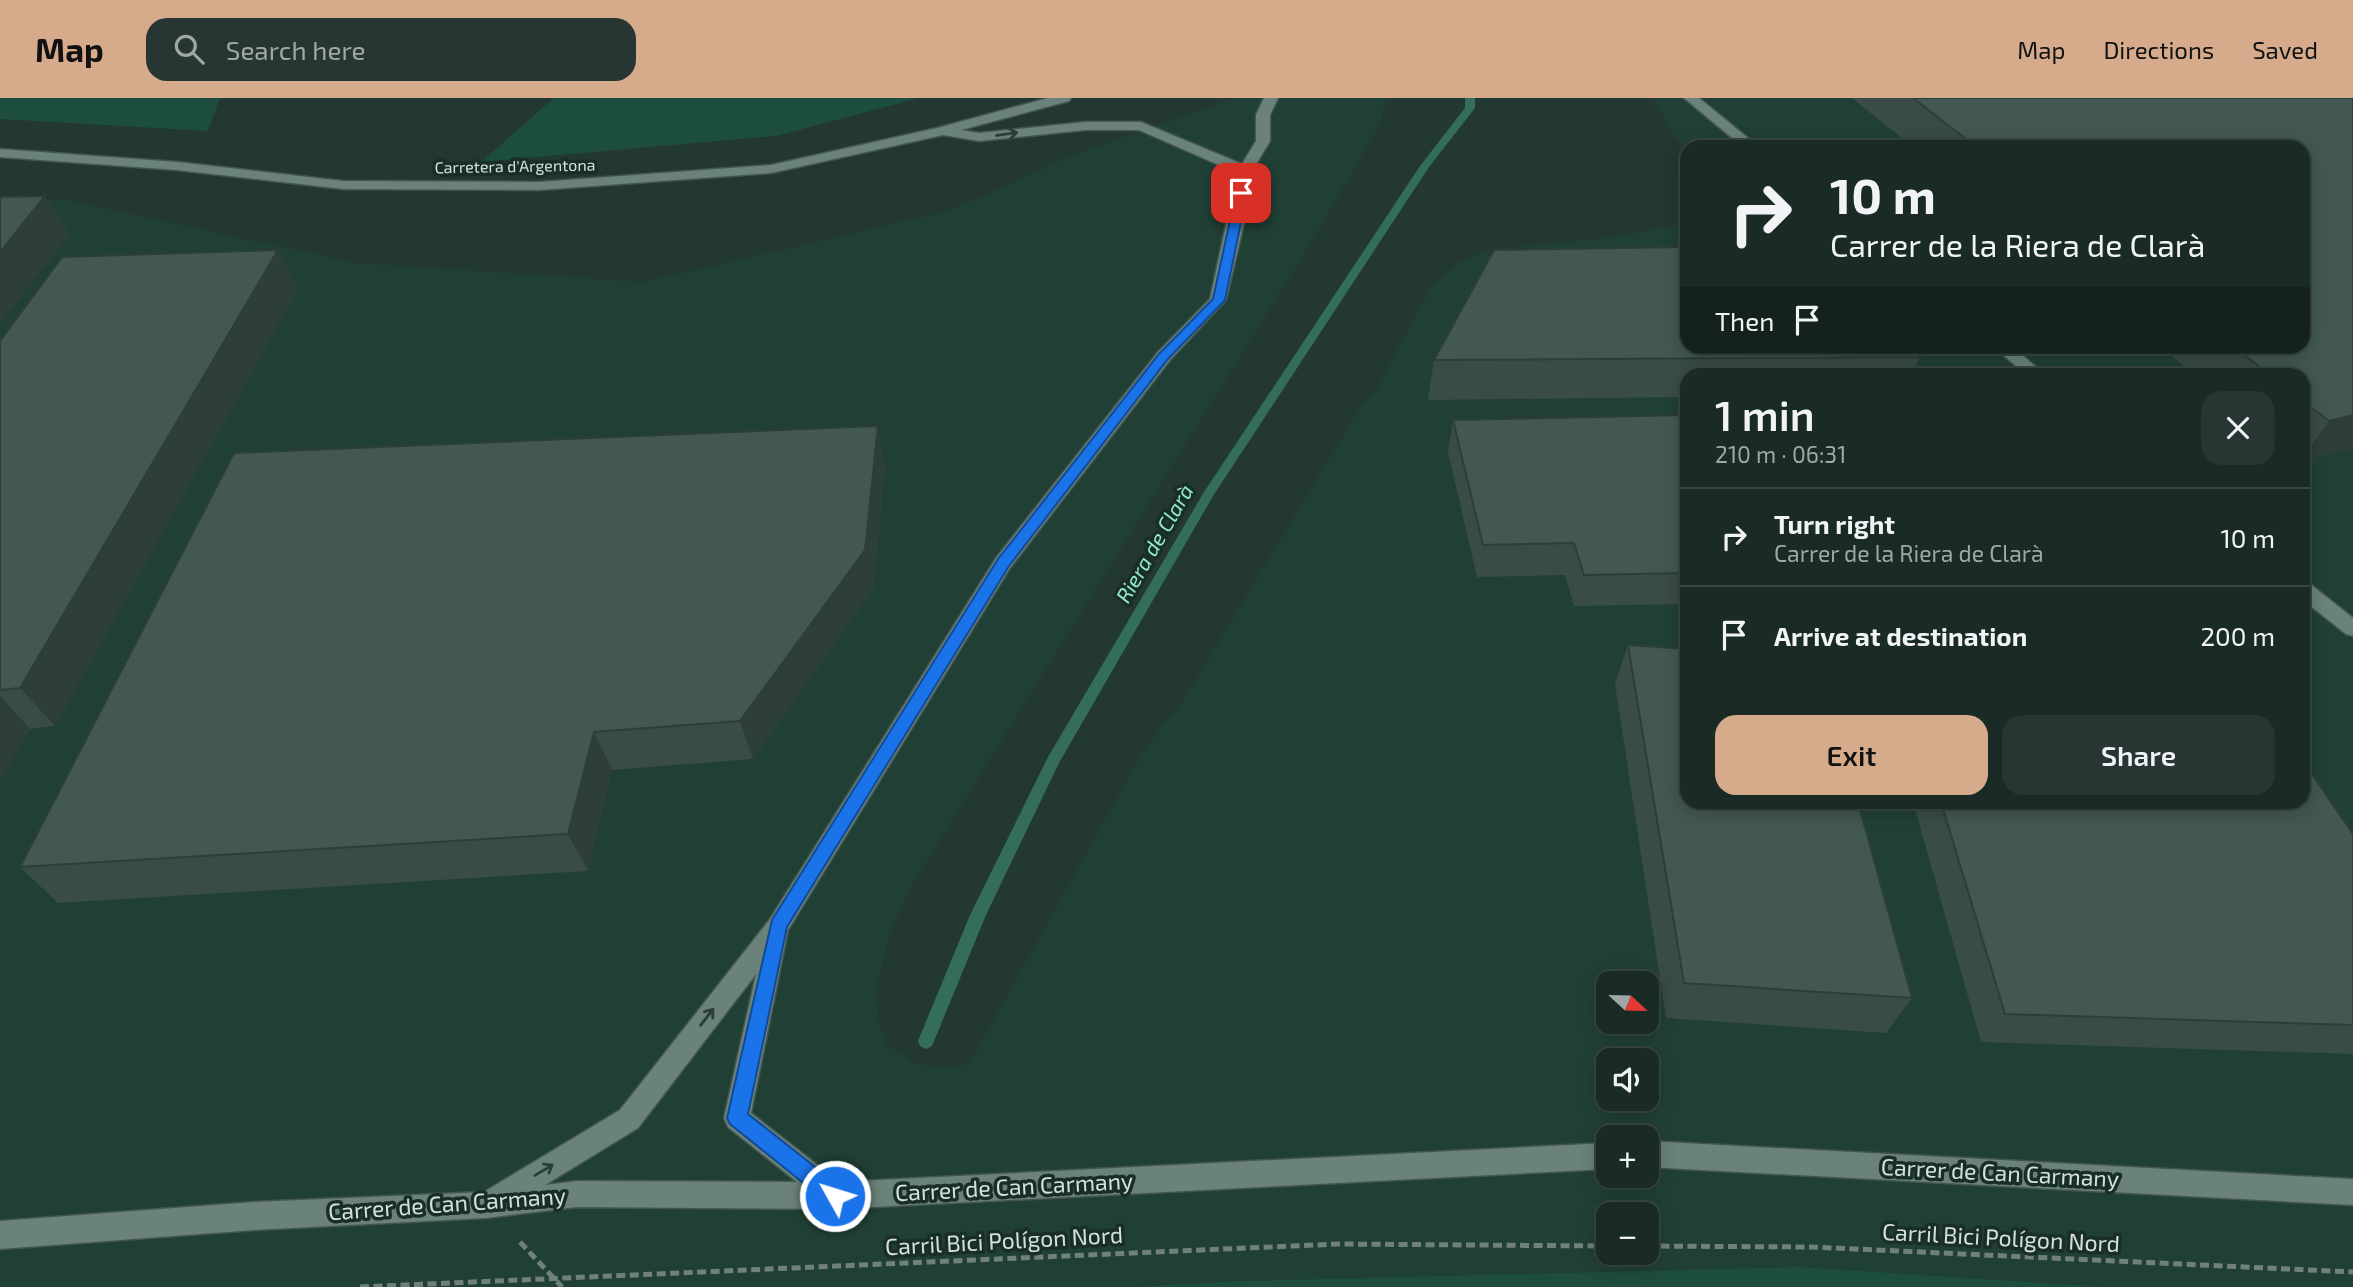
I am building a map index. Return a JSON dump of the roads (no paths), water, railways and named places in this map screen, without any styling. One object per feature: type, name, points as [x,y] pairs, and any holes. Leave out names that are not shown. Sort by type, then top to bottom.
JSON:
[{"type":"street","name":"Carretera d'Argentona","points":[[0,153],[177,166],[343,185],[540,186],[771,169],[939,132],[1064,98]]},
{"type":"street","points":[[486,1205],[628,1119],[778,926],[1003,563],[1164,356],[1219,300],[1245,171],[1263,141],[1267,107],[1252,98]]},
{"type":"street","points":[[1691,98],[1743,140]]},
{"type":"street","points":[[939,132],[979,137],[1085,126],[1141,126],[1245,171]]},
{"type":"street","points":[[2011,354],[2028,368]]},
{"type":"street","points":[[2310,595],[2353,629]]},
{"type":"street","points":[[778,926],[737,1118],[835,1196]]},
{"type":"street","name":"Carrer de Can Carmany","points":[[1659,1155],[2353,1192]]},
{"type":"street","name":"Carrer de Can Carmany","points":[[0,1235],[254,1216],[486,1205],[577,1194],[835,1196],[1596,1157]]},
{"type":"waterway","name":"Riera de Clarà","points":[[926,1041],[978,915],[1053,761],[1208,495],[1425,166],[1470,108],[1470,98]]}]
